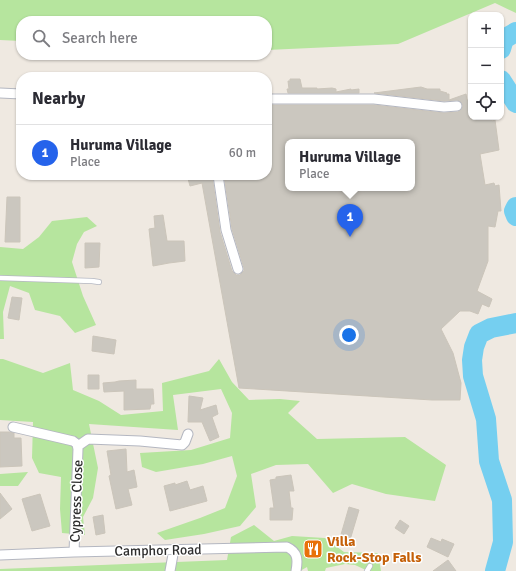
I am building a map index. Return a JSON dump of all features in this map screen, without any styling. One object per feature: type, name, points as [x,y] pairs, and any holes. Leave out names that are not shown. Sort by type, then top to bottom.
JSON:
[{"type":"street","points":[[0,93],[16,94]]},
{"type":"street","points":[[272,99],[374,99],[444,107],[457,106]]},
{"type":"street","points":[[219,180],[226,230],[238,270]]},
{"type":"street","name":"Cypress Close","points":[[13,427],[73,441],[78,446],[74,552]]},
{"type":"street","points":[[78,446],[88,439],[140,441],[182,445],[188,434]]},
{"type":"street","name":"Camphor Road","points":[[0,555],[287,547],[295,552],[297,557],[296,571]]},
{"type":"street","points":[[170,571],[174,549]]},
{"type":"lane","points":[[0,278],[98,282]]},
{"type":"green space","points":[[0,0],[516,0],[516,13],[495,3],[474,12],[468,12],[468,14],[398,44],[272,50],[272,16],[16,16],[16,41],[0,40]]},
{"type":"green space","points":[[87,217],[97,226],[84,232],[77,244],[72,262],[83,296],[96,325],[75,333],[60,316],[35,310],[29,293],[10,286],[3,312],[4,339],[0,339],[0,247],[23,249],[39,237],[52,221]]},
{"type":"green space","points":[[0,359],[43,373],[70,363],[73,390],[99,401],[121,415],[163,411],[162,383],[209,371],[219,359],[232,382],[249,400],[280,399],[300,401],[288,413],[317,439],[405,437],[446,465],[435,501],[386,494],[352,484],[333,493],[308,464],[276,465],[251,474],[256,507],[240,526],[204,534],[165,540],[157,533],[225,508],[237,476],[232,456],[203,464],[156,472],[142,467],[140,453],[191,450],[230,438],[232,413],[221,389],[173,395],[178,430],[89,424],[98,468],[93,498],[83,517],[85,535],[62,533],[60,509],[61,477],[39,473],[32,458],[33,422],[0,420]]},
{"type":"green space","points":[[28,472],[18,486],[0,486],[0,474]]},
{"type":"green space","points":[[254,525],[274,541],[292,536],[325,538],[344,552],[378,553],[381,571],[368,571],[355,565],[345,564],[326,568],[325,571],[308,571],[307,567],[300,571],[0,571],[0,569],[227,560],[231,537]]},
{"type":"building","points":[[290,79],[300,79],[302,88],[332,88],[336,89],[336,92],[359,89],[359,93],[288,93],[288,81],[290,81]]},
{"type":"building","points":[[421,87],[427,89],[440,89],[440,91],[449,94],[449,100],[466,94],[468,100],[468,120],[495,120],[499,150],[480,154],[485,185],[494,183],[495,186],[499,185],[501,211],[498,211],[495,227],[488,226],[488,261],[477,291],[492,299],[489,307],[482,304],[478,314],[470,311],[460,311],[441,329],[453,353],[461,383],[460,400],[432,400],[239,388],[202,183],[190,186],[188,180],[213,180],[220,232],[232,271],[236,275],[240,275],[244,271],[244,268],[232,229],[225,180],[272,180],[272,105],[374,105],[444,113],[458,112],[462,109],[462,103],[457,100],[444,101],[374,93]]},
{"type":"building","points":[[7,197],[20,197],[20,242],[5,242]]},
{"type":"building","points":[[163,215],[167,241],[184,241],[185,261],[153,266],[149,229],[155,228],[154,216]]},
{"type":"building","points":[[85,243],[100,243],[99,267],[85,268]]},
{"type":"building","points":[[12,297],[22,298],[19,320],[8,318]]},
{"type":"building","points":[[93,336],[116,340],[114,354],[92,351]]},
{"type":"building","points":[[88,375],[99,375],[99,389],[88,389]]},
{"type":"building","points":[[136,380],[136,389],[153,389],[154,404],[151,404],[150,409],[124,410],[124,391],[104,392],[103,383]]},
{"type":"building","points":[[189,396],[203,398],[200,410],[216,405],[218,414],[212,417],[219,437],[210,441],[202,422],[188,422]]},
{"type":"building","points":[[0,432],[14,433],[14,438],[21,438],[22,466],[0,467]]},
{"type":"building","points":[[126,449],[127,472],[134,470],[137,487],[128,489],[132,505],[116,509],[109,476],[111,475],[107,451]]},
{"type":"building","points":[[291,475],[294,491],[289,491],[291,508],[293,508],[292,520],[270,520],[270,508],[274,508],[270,480],[276,479],[276,477]]},
{"type":"building","points":[[187,481],[190,490],[203,486],[207,501],[170,511],[164,486],[175,483],[175,485]]},
{"type":"building","points":[[0,493],[12,509],[0,519]]},
{"type":"building","points":[[40,494],[50,526],[32,531],[22,499]]},
{"type":"building","points":[[349,507],[359,510],[350,540],[340,538]]},
{"type":"building","points":[[103,515],[105,533],[96,535],[93,517]]},
{"type":"building","points":[[400,520],[409,526],[404,534],[395,528]]},
{"type":"building","points":[[431,538],[441,542],[442,539],[454,544],[448,557],[427,547]]},
{"type":"building","points":[[448,560],[456,571],[433,571]]},
{"type":"waterway","points":[[501,48],[504,39],[516,32]]},
{"type":"waterway","points":[[504,84],[516,103]]},
{"type":"waterway","points":[[516,207],[514,211],[516,216]]},
{"type":"waterway","points":[[495,571],[503,542],[502,500],[489,461],[486,419],[473,376],[472,360],[474,347],[479,334],[491,328],[516,323]]},
{"type":"place","name":"Huruma Village","points":[[350,237]]},
{"type":"place","name":"Villa Rock-Stop Falls","points":[[313,549]]}]
